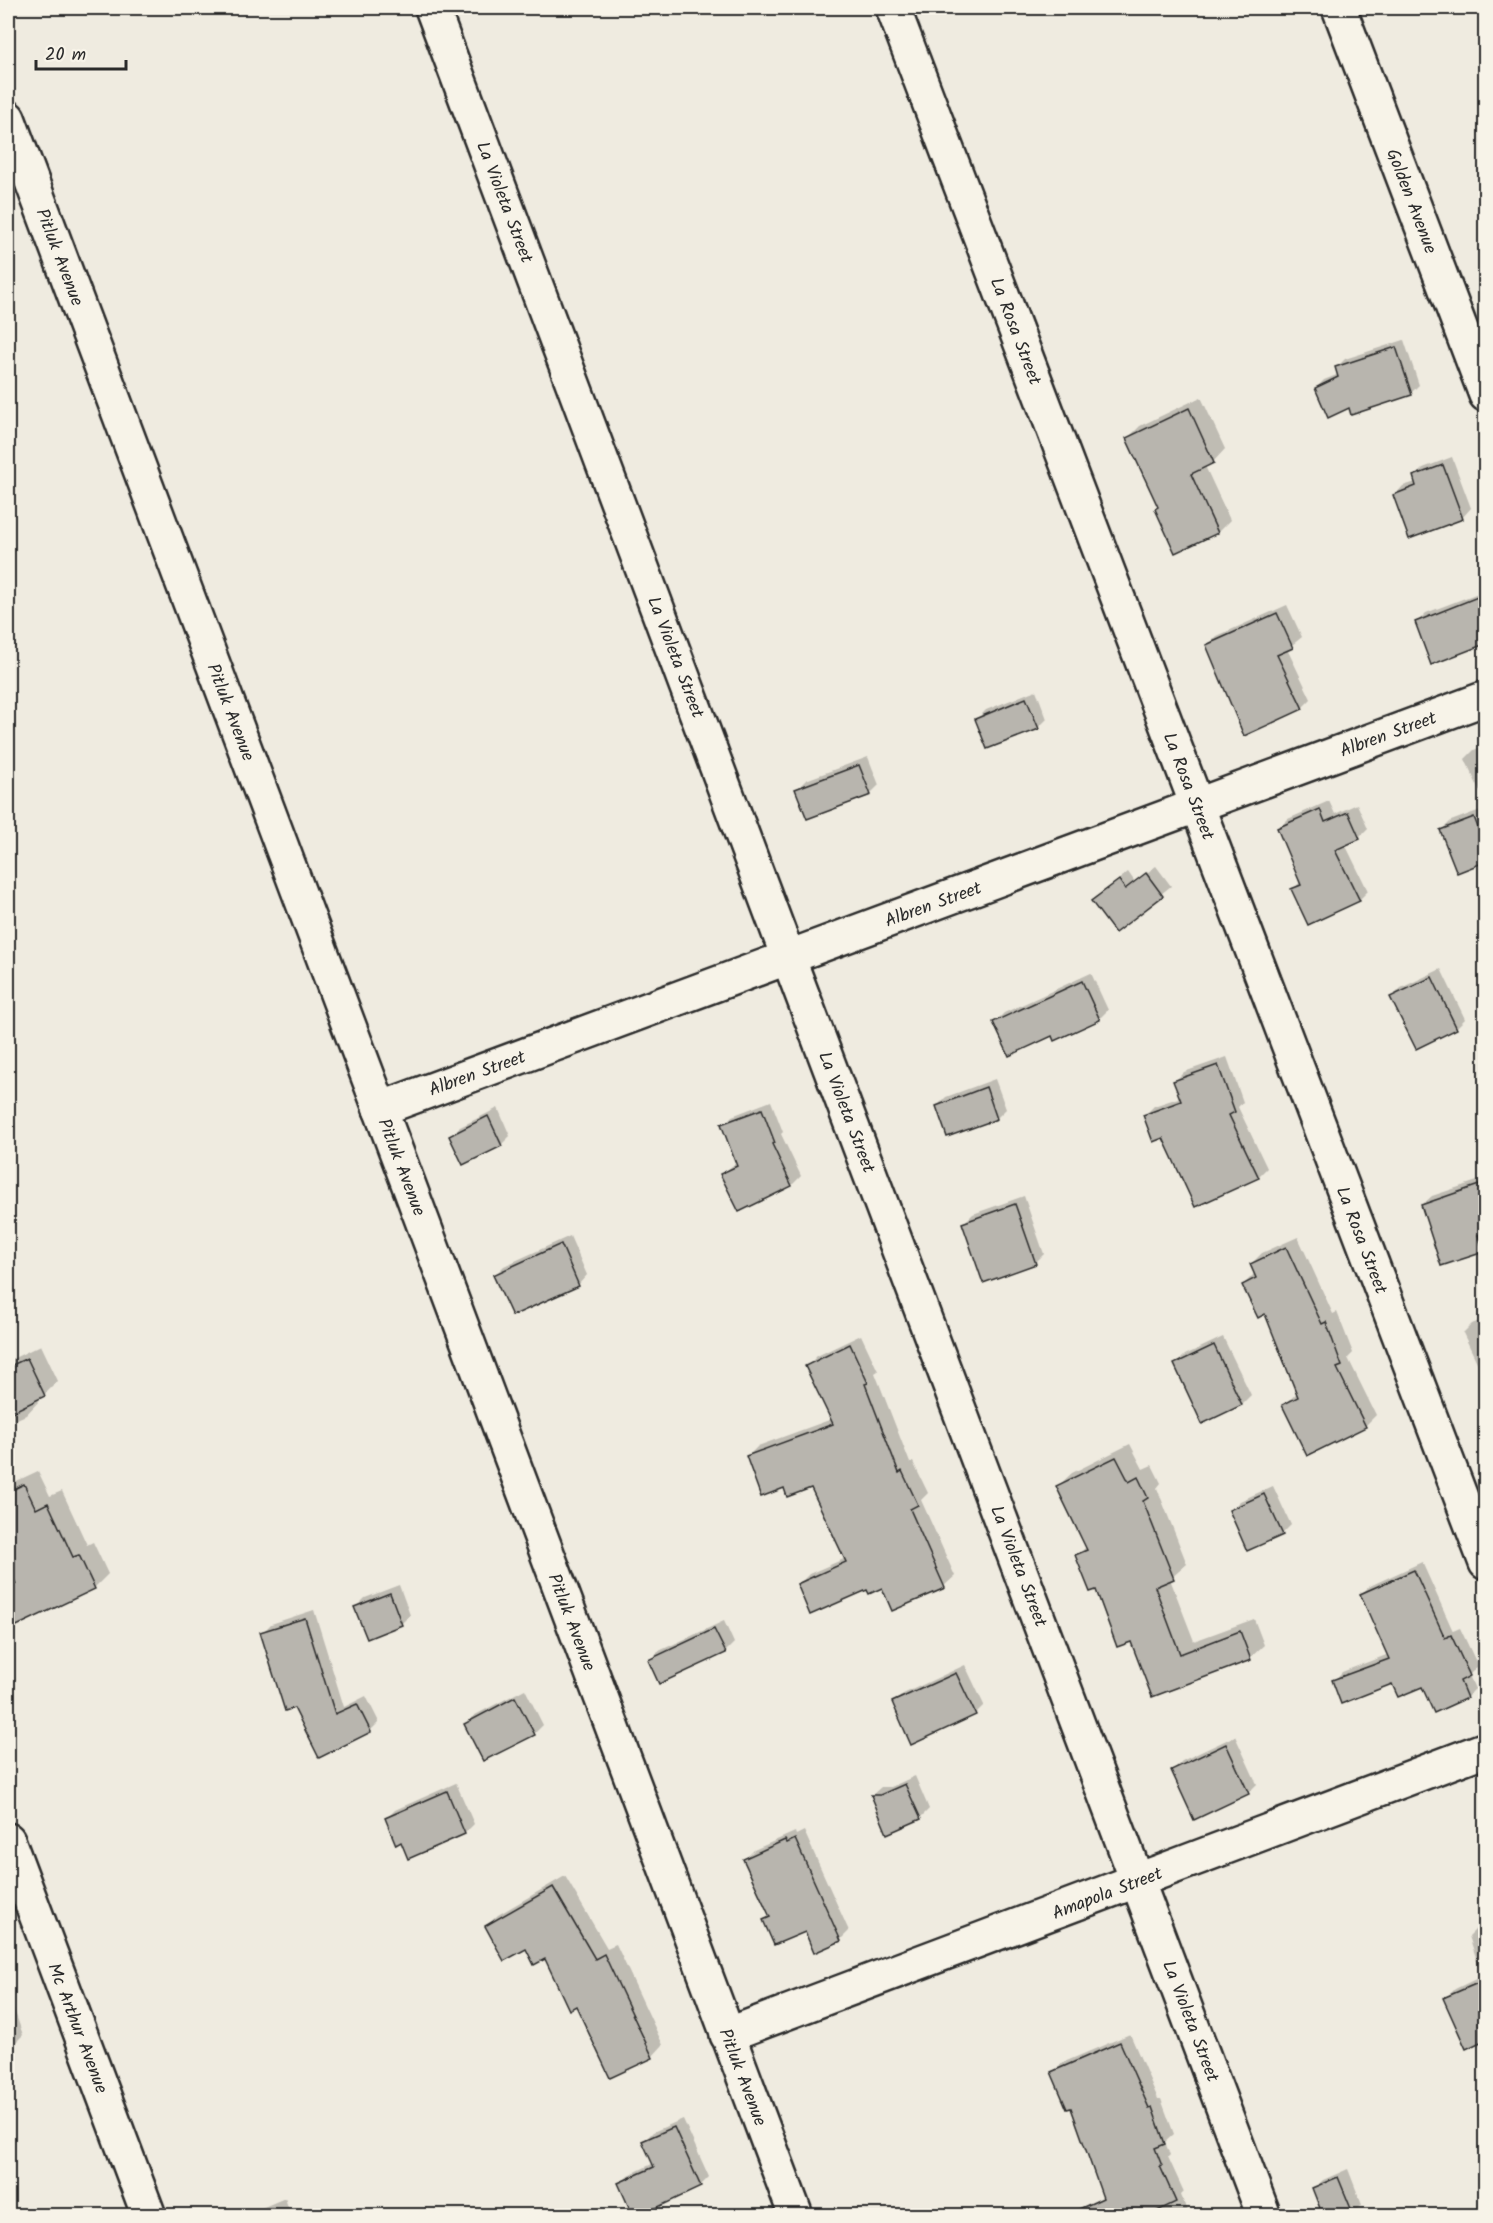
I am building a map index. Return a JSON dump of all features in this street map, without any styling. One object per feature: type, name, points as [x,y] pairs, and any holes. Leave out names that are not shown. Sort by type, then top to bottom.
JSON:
[{"type":"street","name":"La Violeta Street","points":[[432,8],[1264,2216]]},
{"type":"street","name":"La Rosa Street","points":[[893,8],[1485,1563]]},
{"type":"street","name":"Golden Avenue","points":[[1339,8],[1485,395]]},
{"type":"street","name":"Pitluk Avenue","points":[[8,118],[796,2216]]},
{"type":"street","name":"Albren Street","points":[[380,1109],[1485,698]]},
{"type":"street","name":"Amapola Street","points":[[727,2035],[1485,1749]]},
{"type":"street","name":"Mc Arthur Avenue","points":[[8,1840],[149,2216]]},
{"type":"building","points":[[1396,347],[1412,395],[1351,415],[1349,408],[1328,418],[1315,388],[1338,377],[1335,367]]},
{"type":"building","points":[[1189,408],[1214,463],[1191,474],[1218,533],[1175,553],[1155,509],[1158,507],[1126,438]]},
{"type":"building","points":[[1443,465],[1463,519],[1409,539],[1393,495],[1416,486],[1413,476]]},
{"type":"building","points":[[1485,594],[1485,644],[1431,665],[1415,622]]},
{"type":"building","points":[[1277,613],[1293,648],[1277,655],[1303,709],[1244,736],[1206,645]]},
{"type":"building","points":[[1026,698],[1039,729],[987,749],[975,719]]},
{"type":"building","points":[[859,765],[871,795],[807,819],[795,789]]},
{"type":"building","points":[[1320,809],[1325,822],[1348,812],[1360,839],[1335,850],[1360,901],[1308,925],[1291,889],[1301,885],[1277,828]]},
{"type":"building","points":[[1474,817],[1485,846],[1485,862],[1457,873],[1440,830]]},
{"type":"building","points":[[1146,873],[1163,896],[1115,933],[1091,901],[1119,880],[1125,889]]},
{"type":"building","points":[[1432,977],[1457,1029],[1416,1049],[1390,997]]},
{"type":"building","points":[[1082,981],[1100,1020],[1054,1041],[1052,1036],[1009,1056],[993,1022]]},
{"type":"building","points":[[1218,1065],[1235,1112],[1229,1115],[1259,1178],[1195,1207],[1163,1138],[1153,1142],[1143,1115],[1181,1101],[1173,1081]]},
{"type":"building","points":[[986,1087],[997,1119],[947,1137],[936,1106]]},
{"type":"building","points":[[762,1109],[775,1143],[772,1144],[792,1186],[739,1212],[720,1174],[737,1166],[721,1124]]},
{"type":"building","points":[[488,1116],[502,1146],[463,1165],[449,1136]]},
{"type":"building","points":[[1479,1185],[1485,1204],[1485,1233],[1478,1235],[1484,1252],[1441,1266],[1421,1205]]},
{"type":"building","points":[[1015,1204],[1036,1264],[983,1283],[962,1223]]},
{"type":"building","points":[[561,1244],[579,1286],[512,1316],[493,1275]]},
{"type":"building","points":[[1286,1247],[1322,1324],[1326,1322],[1342,1366],[1337,1368],[1366,1427],[1307,1456],[1282,1405],[1298,1397],[1265,1314],[1258,1318],[1242,1285],[1256,1278],[1250,1264]]},
{"type":"building","points":[[850,1344],[868,1383],[865,1384],[899,1473],[902,1471],[918,1505],[910,1509],[945,1588],[892,1611],[882,1588],[869,1594],[867,1590],[810,1615],[797,1584],[846,1562],[811,1488],[787,1497],[784,1488],[761,1497],[746,1456],[833,1424],[805,1366]]},
{"type":"building","points":[[1214,1345],[1242,1405],[1202,1424],[1174,1364]]},
{"type":"building","points":[[27,1358],[45,1396],[8,1414],[8,1367]]},
{"type":"building","points":[[1116,1457],[1129,1482],[1138,1477],[1148,1498],[1143,1501],[1174,1579],[1155,1587],[1180,1654],[1240,1631],[1251,1660],[1152,1697],[1131,1642],[1117,1647],[1096,1590],[1090,1592],[1075,1555],[1087,1550],[1056,1486]]},
{"type":"building","points":[[24,1484],[36,1509],[48,1503],[73,1557],[79,1555],[95,1589],[8,1630],[8,1588],[16,1584],[8,1566],[8,1492]]},
{"type":"building","points":[[1264,1494],[1283,1535],[1247,1551],[1229,1510]]},
{"type":"building","points":[[1414,1570],[1445,1638],[1451,1635],[1470,1676],[1460,1681],[1467,1698],[1434,1713],[1422,1687],[1398,1697],[1392,1684],[1341,1704],[1332,1680],[1389,1659],[1360,1594]]},
{"type":"building","points":[[390,1593],[402,1625],[367,1639],[354,1607]]},
{"type":"building","points":[[305,1618],[335,1714],[357,1704],[371,1732],[319,1758],[294,1708],[285,1711],[260,1632]]},
{"type":"building","points":[[714,1629],[726,1653],[659,1684],[648,1660]]},
{"type":"building","points":[[956,1673],[976,1715],[911,1745],[892,1702]]},
{"type":"building","points":[[515,1697],[535,1735],[483,1761],[464,1724]]},
{"type":"building","points":[[1226,1744],[1249,1794],[1194,1820],[1171,1770]]},
{"type":"building","points":[[905,1784],[921,1819],[887,1834],[871,1795],[880,1795]]},
{"type":"building","points":[[447,1791],[465,1834],[408,1859],[401,1842],[396,1845],[385,1818]]},
{"type":"building","points":[[795,1839],[841,1941],[814,1953],[805,1932],[774,1945],[763,1920],[770,1917],[743,1859],[785,1840],[787,1843]]},
{"type":"building","points":[[553,1887],[595,1959],[604,1954],[653,2058],[610,2078],[576,2006],[569,2010],[545,1959],[534,1965],[526,1949],[504,1961],[485,1926]]},
{"type":"building","points":[[1485,1980],[1485,2040],[1466,2049],[1443,1998]]},
{"type":"building","points":[[1120,2042],[1149,2108],[1152,2107],[1165,2144],[1155,2148],[1162,2166],[1160,2166],[1176,2202],[1147,2216],[1064,2216],[1103,2198],[1071,2108],[1067,2109],[1051,2072]]},
{"type":"building","points":[[674,2127],[701,2187],[639,2216],[633,2216],[618,2183],[654,2167],[642,2141]]},
{"type":"building","points":[[1338,2177],[1354,2216],[1323,2216],[1312,2188]]}]
